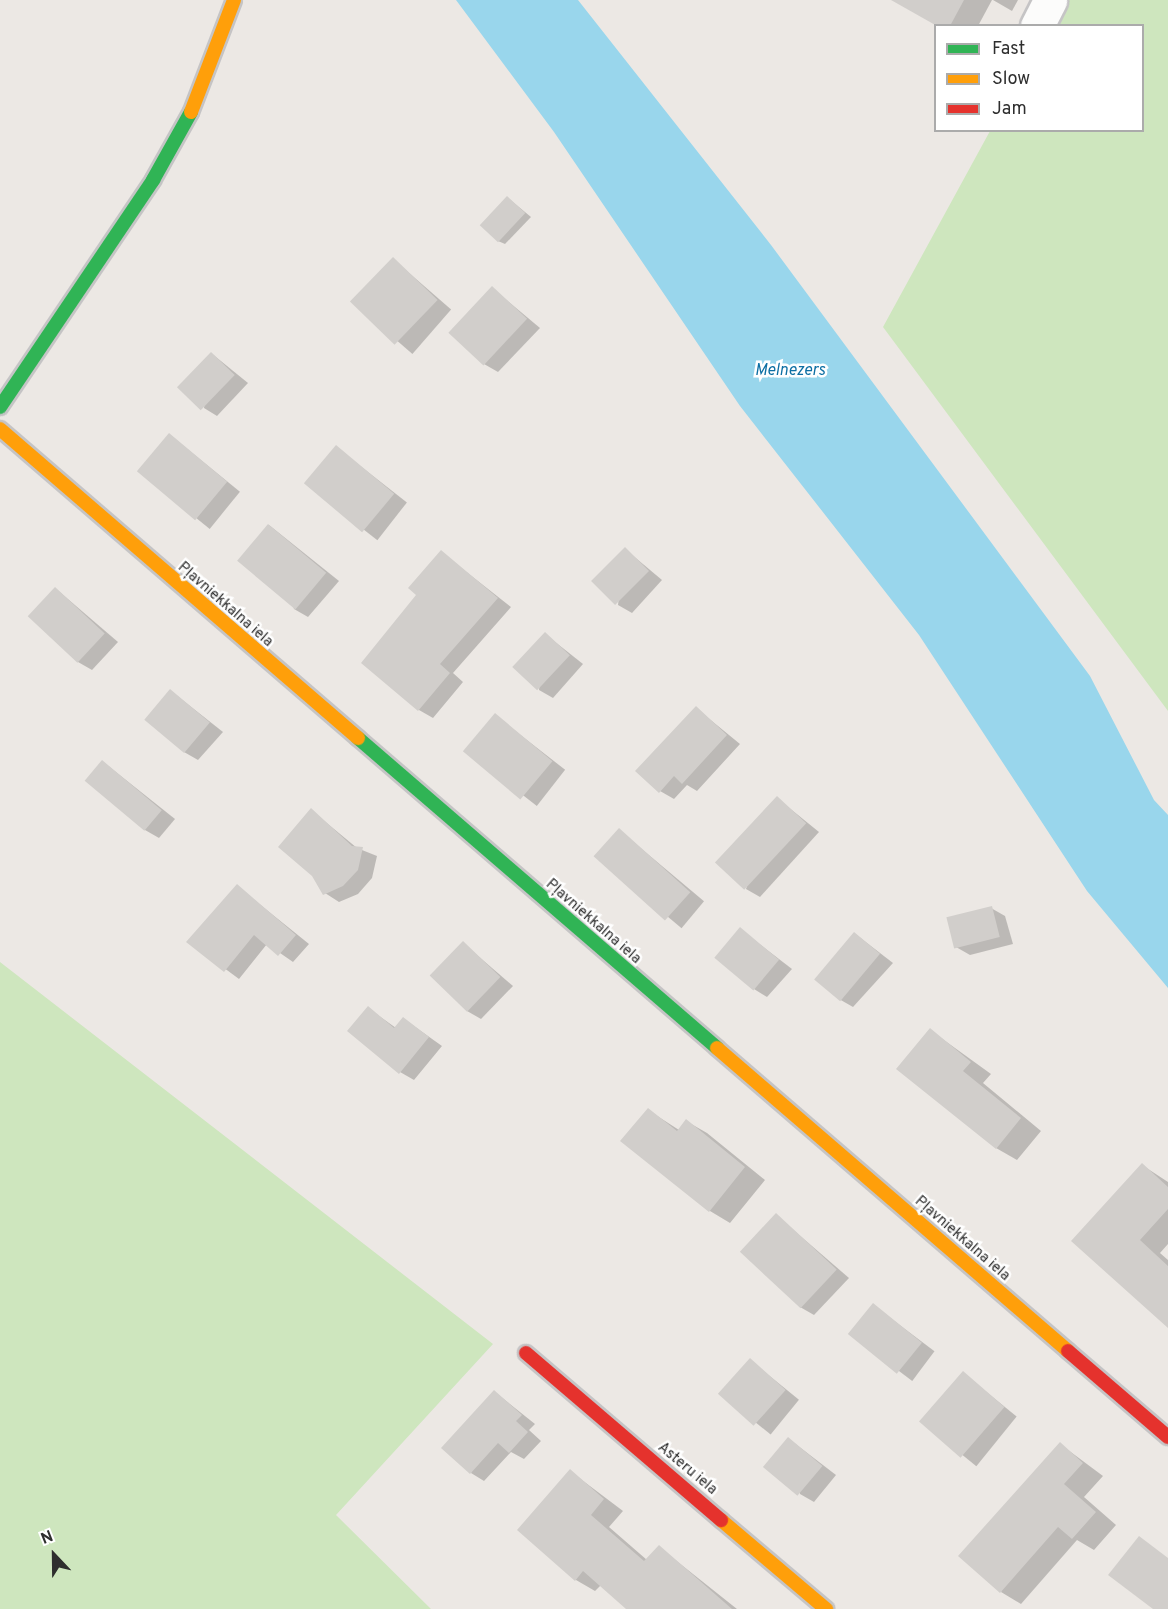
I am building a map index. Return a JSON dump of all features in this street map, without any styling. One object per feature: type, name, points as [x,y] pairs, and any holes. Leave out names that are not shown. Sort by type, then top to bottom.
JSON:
[{"type":"street","points":[[0,407],[153,180],[199,98],[234,0]]},
{"type":"street","points":[[1038,24],[1050,0]]},
{"type":"street","name":"Pļavniekkalna iela","points":[[0,429],[1168,1437]]},
{"type":"street","name":"Asteru iela","points":[[526,1353],[826,1609]]},
{"type":"green space","points":[[1061,0],[1168,0],[1168,711],[883,327],[989,132],[1144,132],[1144,24],[1048,24]]},
{"type":"green space","points":[[0,962],[493,1344],[336,1515],[431,1609],[0,1609]]},
{"type":"water","name":"Melnezers","points":[[456,0],[578,0],[771,245],[1090,676],[1154,800],[1168,815],[1168,988],[1087,891],[919,635],[740,406],[554,132]]},
{"type":"building","points":[[891,0],[964,0],[951,24],[934,24]]},
{"type":"building","points":[[507,196],[525,213],[498,242],[480,225]]},
{"type":"building","points":[[393,257],[438,300],[395,345],[350,302]]},
{"type":"building","points":[[492,286],[527,319],[483,366],[448,333]]},
{"type":"building","points":[[211,352],[235,375],[201,410],[177,387]]},
{"type":"building","points":[[169,433],[227,482],[195,520],[137,471]]},
{"type":"building","points":[[336,445],[394,494],[362,532],[304,483]]},
{"type":"building","points":[[268,524],[326,573],[295,610],[237,561]]},
{"type":"building","points":[[625,547],[649,571],[615,605],[591,581]]},
{"type":"building","points":[[441,550],[498,598],[440,664],[450,673],[418,711],[361,663],[416,595],[408,588]]},
{"type":"building","points":[[55,587],[105,633],[77,663],[28,616]]},
{"type":"building","points":[[545,632],[570,655],[537,690],[512,667]]},
{"type":"building","points":[[170,689],[210,722],[184,753],[144,720]]},
{"type":"building","points":[[696,706],[727,735],[682,784],[674,776],[659,793],[635,771]]},
{"type":"building","points":[[495,713],[552,761],[520,800],[463,751]]},
{"type":"building","points":[[102,760],[162,810],[144,831],[85,781]]},
{"type":"building","points":[[777,796],[806,823],[744,890],[715,863]]},
{"type":"building","points":[[311,808],[352,846],[363,847],[358,870],[343,886],[323,895],[312,876],[278,847]]},
{"type":"building","points":[[619,828],[690,892],[665,920],[594,856]]},
{"type":"building","points":[[237,884],[296,935],[278,956],[254,935],[224,972],[186,942]]},
{"type":"building","points":[[992,906],[1000,937],[954,948],[946,917]]},
{"type":"building","points":[[740,927],[779,960],[753,990],[714,958]]},
{"type":"building","points":[[854,932],[880,954],[840,1001],[814,979]]},
{"type":"building","points":[[463,941],[500,977],[467,1012],[430,976]]},
{"type":"building","points":[[368,1006],[394,1028],[403,1017],[429,1037],[399,1074],[347,1031]]},
{"type":"building","points":[[930,1028],[971,1062],[963,1071],[1021,1118],[996,1149],[896,1069]]},
{"type":"building","points":[[648,1108],[677,1131],[686,1119],[745,1167],[709,1212],[620,1141]]},
{"type":"building","points":[[1142,1163],[1168,1187],[1168,1209],[1140,1240],[1168,1266],[1168,1328],[1071,1241]]},
{"type":"building","points":[[776,1213],[837,1270],[801,1308],[740,1252]]},
{"type":"building","points":[[873,1303],[922,1343],[897,1374],[848,1334]]},
{"type":"building","points":[[750,1358],[786,1390],[754,1426],[718,1394]]},
{"type":"building","points":[[963,1371],[1005,1407],[961,1458],[919,1422]]},
{"type":"building","points":[[494,1390],[522,1415],[516,1421],[528,1432],[509,1453],[498,1443],[470,1474],[441,1448]]},
{"type":"building","points":[[788,1437],[822,1466],[797,1496],[763,1467]]},
{"type":"building","points":[[1060,1442],[1083,1463],[1064,1484],[1096,1512],[1072,1539],[1058,1527],[1000,1593],[958,1556]]},
{"type":"building","points":[[570,1469],[604,1499],[591,1515],[644,1561],[659,1545],[732,1609],[626,1609],[583,1571],[575,1581],[517,1530]]},
{"type":"building","points":[[1139,1536],[1168,1558],[1168,1609],[1153,1609],[1108,1575]]},
{"type":"traffic: fast","points":[[0,407],[153,180],[191,112]]},
{"type":"traffic: fast","points":[[358,738],[717,1048]]},
{"type":"traffic: slow","points":[[191,112],[234,0]]},
{"type":"traffic: slow","points":[[0,429],[358,738]]},
{"type":"traffic: slow","points":[[717,1048],[1068,1351]]},
{"type":"traffic: slow","points":[[721,1520],[826,1609]]},
{"type":"traffic: jam","points":[[1068,1351],[1168,1437]]},
{"type":"traffic: jam","points":[[526,1353],[721,1520]]}]
